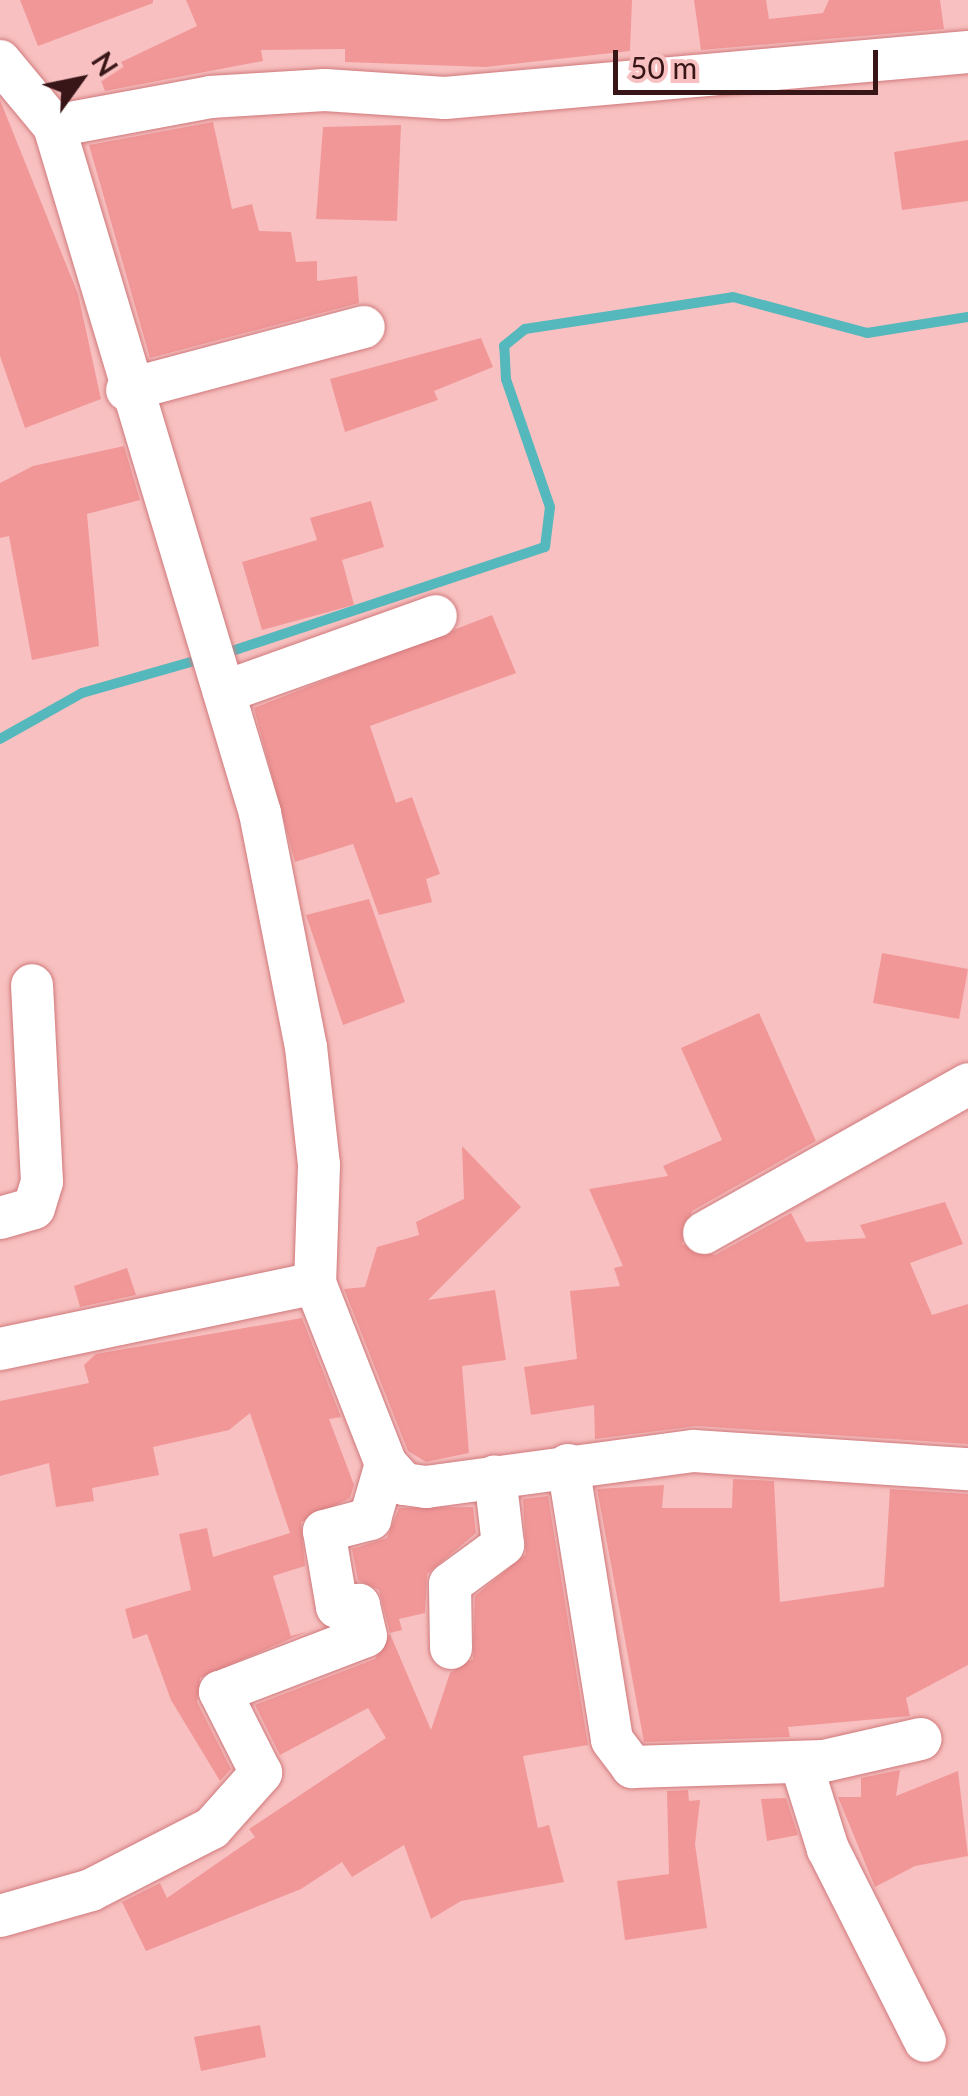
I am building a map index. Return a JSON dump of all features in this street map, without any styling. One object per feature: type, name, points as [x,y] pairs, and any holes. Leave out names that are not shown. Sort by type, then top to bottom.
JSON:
[{"type":"street","points":[[54,126],[210,98],[325,90],[445,98],[968,52]]},
{"type":"street","points":[[0,62],[54,126],[127,390],[260,813],[306,1047],[319,1164],[315,1283],[386,1464],[404,1484],[426,1487],[694,1451],[968,1469]]},
{"type":"street","points":[[127,390],[364,327]]},
{"type":"street","points":[[222,686],[436,616]]},
{"type":"street","points":[[0,1218],[34,1208],[42,1182],[32,986]]},
{"type":"street","points":[[704,1233],[968,1084]]},
{"type":"street","points":[[0,1348],[315,1283]]},
{"type":"street","points":[[0,1916],[91,1890],[212,1828],[261,1773],[220,1692],[366,1636],[359,1605],[337,1607],[324,1531],[370,1519],[386,1464]]},
{"type":"street","points":[[568,1465],[612,1740],[622,1756],[646,1769],[802,1763],[921,1739]]},
{"type":"street","points":[[451,1648],[450,1584],[503,1546],[495,1476]]},
{"type":"street","points":[[802,1763],[828,1849],[925,2041]]},
{"type":"building","points":[[20,0],[153,0],[153,3],[38,46]]},
{"type":"building","points":[[186,0],[632,0],[630,51],[485,67],[345,62],[345,49],[261,50],[263,61],[105,91],[98,73],[197,26]]},
{"type":"building","points":[[694,0],[766,0],[769,19],[823,13],[829,0],[940,0],[944,29],[701,50]]},
{"type":"building","points":[[0,100],[78,294],[101,399],[25,428],[0,356]]},
{"type":"building","points":[[213,122],[232,209],[252,204],[259,231],[291,232],[296,262],[317,261],[317,281],[357,276],[359,303],[150,358],[89,145]]},
{"type":"building","points":[[401,125],[397,221],[316,219],[323,127]]},
{"type":"building","points":[[968,140],[968,201],[902,210],[894,152]]},
{"type":"building","points":[[481,338],[493,367],[434,391],[438,400],[345,432],[330,379]]},
{"type":"building","points":[[124,446],[140,500],[87,514],[99,646],[32,660],[9,536],[0,538],[0,483],[33,466]]},
{"type":"building","points":[[371,501],[384,547],[342,560],[354,605],[262,630],[242,562],[317,540],[310,518]]},
{"type":"building","points":[[492,615],[516,673],[370,726],[396,803],[412,797],[440,874],[426,879],[432,902],[379,915],[353,844],[295,862],[254,708]]},
{"type":"building","points":[[369,899],[405,1002],[343,1025],[306,915]]},
{"type":"building","points":[[882,953],[968,969],[959,1019],[873,1003]]},
{"type":"building","points":[[759,1013],[816,1141],[692,1211],[682,1244],[715,1255],[791,1213],[806,1242],[866,1238],[860,1225],[945,1202],[963,1244],[910,1263],[932,1315],[968,1304],[968,1444],[696,1426],[595,1439],[594,1405],[531,1415],[524,1367],[577,1359],[570,1291],[620,1286],[614,1268],[623,1266],[589,1189],[668,1176],[663,1166],[722,1140],[681,1048]]},
{"type":"building","points":[[462,1146],[521,1207],[428,1300],[495,1290],[506,1360],[462,1366],[469,1453],[426,1462],[408,1451],[344,1289],[365,1287],[377,1247],[419,1235],[416,1222],[464,1199]]},
{"type":"building","points":[[127,1268],[136,1295],[80,1307],[74,1286]]},
{"type":"building","points":[[302,1318],[341,1417],[329,1419],[354,1485],[350,1498],[301,1522],[305,1566],[273,1576],[291,1636],[306,1632],[200,1678],[197,1702],[231,1769],[220,1781],[171,1700],[147,1634],[133,1639],[125,1609],[191,1590],[179,1534],[207,1528],[213,1557],[290,1533],[250,1413],[229,1430],[153,1447],[159,1475],[92,1488],[94,1501],[56,1507],[49,1463],[0,1476],[0,1401],[89,1383],[84,1365],[96,1354]]},
{"type":"building","points":[[733,1479],[774,1481],[780,1602],[884,1587],[890,1489],[968,1494],[968,1665],[906,1698],[910,1716],[788,1727],[790,1737],[644,1742],[597,1489],[664,1485],[662,1508],[732,1508]]},
{"type":"building","points":[[548,1496],[588,1745],[523,1756],[538,1828],[549,1825],[564,1882],[461,1901],[431,1919],[404,1845],[352,1877],[342,1862],[301,1889],[146,1951],[122,1902],[160,1883],[167,1898],[255,1837],[249,1829],[386,1738],[368,1708],[280,1755],[255,1705],[375,1659],[390,1634],[431,1730],[450,1673],[473,1659],[475,1596],[526,1554],[523,1499]]},
{"type":"building","points":[[473,1507],[476,1533],[427,1574],[425,1613],[399,1619],[402,1630],[390,1633],[379,1590],[358,1580],[352,1549],[387,1538],[399,1508]]},
{"type":"building","points":[[900,1770],[896,1796],[958,1771],[968,1856],[915,1866],[875,1887],[838,1797],[861,1797],[861,1778]]},
{"type":"building","points":[[688,1790],[689,1801],[700,1800],[695,1844],[707,1928],[625,1940],[617,1881],[669,1874],[667,1791]]},
{"type":"building","points":[[786,1798],[798,1835],[767,1841],[761,1799]]},
{"type":"building","points":[[260,2025],[266,2057],[201,2071],[194,2037]]},
{"type":"waterway","points":[[223,654],[545,547],[550,507],[506,379],[504,346],[525,329],[733,297],[867,333],[968,317]]},
{"type":"waterway","points":[[0,739],[82,693],[201,659]]}]
